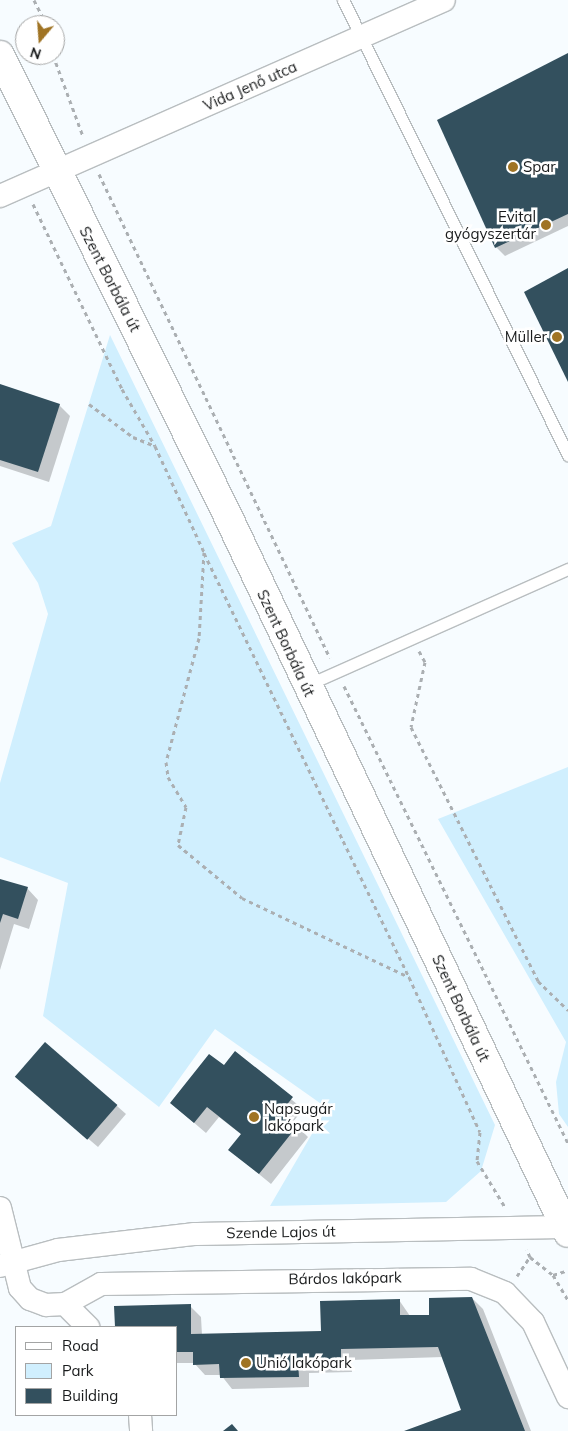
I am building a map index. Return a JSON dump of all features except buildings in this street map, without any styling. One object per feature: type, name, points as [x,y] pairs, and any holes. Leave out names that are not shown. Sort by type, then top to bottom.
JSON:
[{"type":"street","name":"Vida Jenő utca","points":[[0,196],[57,173],[361,35],[444,0]]},
{"type":"street","name":"Szent Borbála út","points":[[0,55],[225,510],[306,686],[567,1229]]},
{"type":"street","points":[[0,1208],[8,1262],[20,1288],[30,1299],[46,1305],[65,1304],[87,1326]]},
{"type":"street","name":"Szende Lajos út","points":[[8,1262],[86,1246],[195,1234],[516,1226],[567,1229]]},
{"type":"street","name":"Bárdos lakópark","points":[[65,1304],[101,1284],[449,1276],[505,1293],[533,1322],[568,1397]]},
{"type":"street","points":[[140,1416],[142,1431]]},
{"type":"lane","points":[[343,0],[568,456]]},
{"type":"lane","points":[[306,686],[336,670],[568,569]]},
{"type":"path","points":[[34,0],[42,15]]},
{"type":"path","points":[[57,65],[91,157],[336,670],[568,1143]]},
{"type":"path","points":[[26,186],[122,389],[155,446],[409,978],[480,1132],[477,1161],[516,1226],[530,1257],[553,1275],[568,1300]]},
{"type":"path","points":[[89,404],[133,436],[155,446]]},
{"type":"path","points":[[204,552],[199,638],[166,762],[168,776],[186,807],[178,845],[242,898],[409,978]]},
{"type":"path","points":[[412,637],[425,662],[411,727],[538,981],[568,1010]]},
{"type":"path","points":[[505,1293],[530,1257]]},
{"type":"path","points":[[553,1275],[568,1270]]},
{"type":"green space","points":[[110,335],[495,1125],[481,1171],[446,1202],[270,1206],[327,1108],[215,1029],[159,1107],[43,1016],[68,883],[0,857],[0,783],[48,614],[38,583],[12,543],[51,526]]},
{"type":"green space","points":[[568,767],[568,1127],[559,1114],[556,1082],[566,1042],[438,819]]},
{"type":"place","name":"Spar","points":[[513,167]]},
{"type":"place","name":"Evital gyógyszertár","points":[[546,225]]},
{"type":"place","name":"Müller","points":[[557,337]]},
{"type":"place","name":"Napsugár lakópark","points":[[254,1117]]},
{"type":"place","name":"Unió lakópark","points":[[246,1363]]}]
